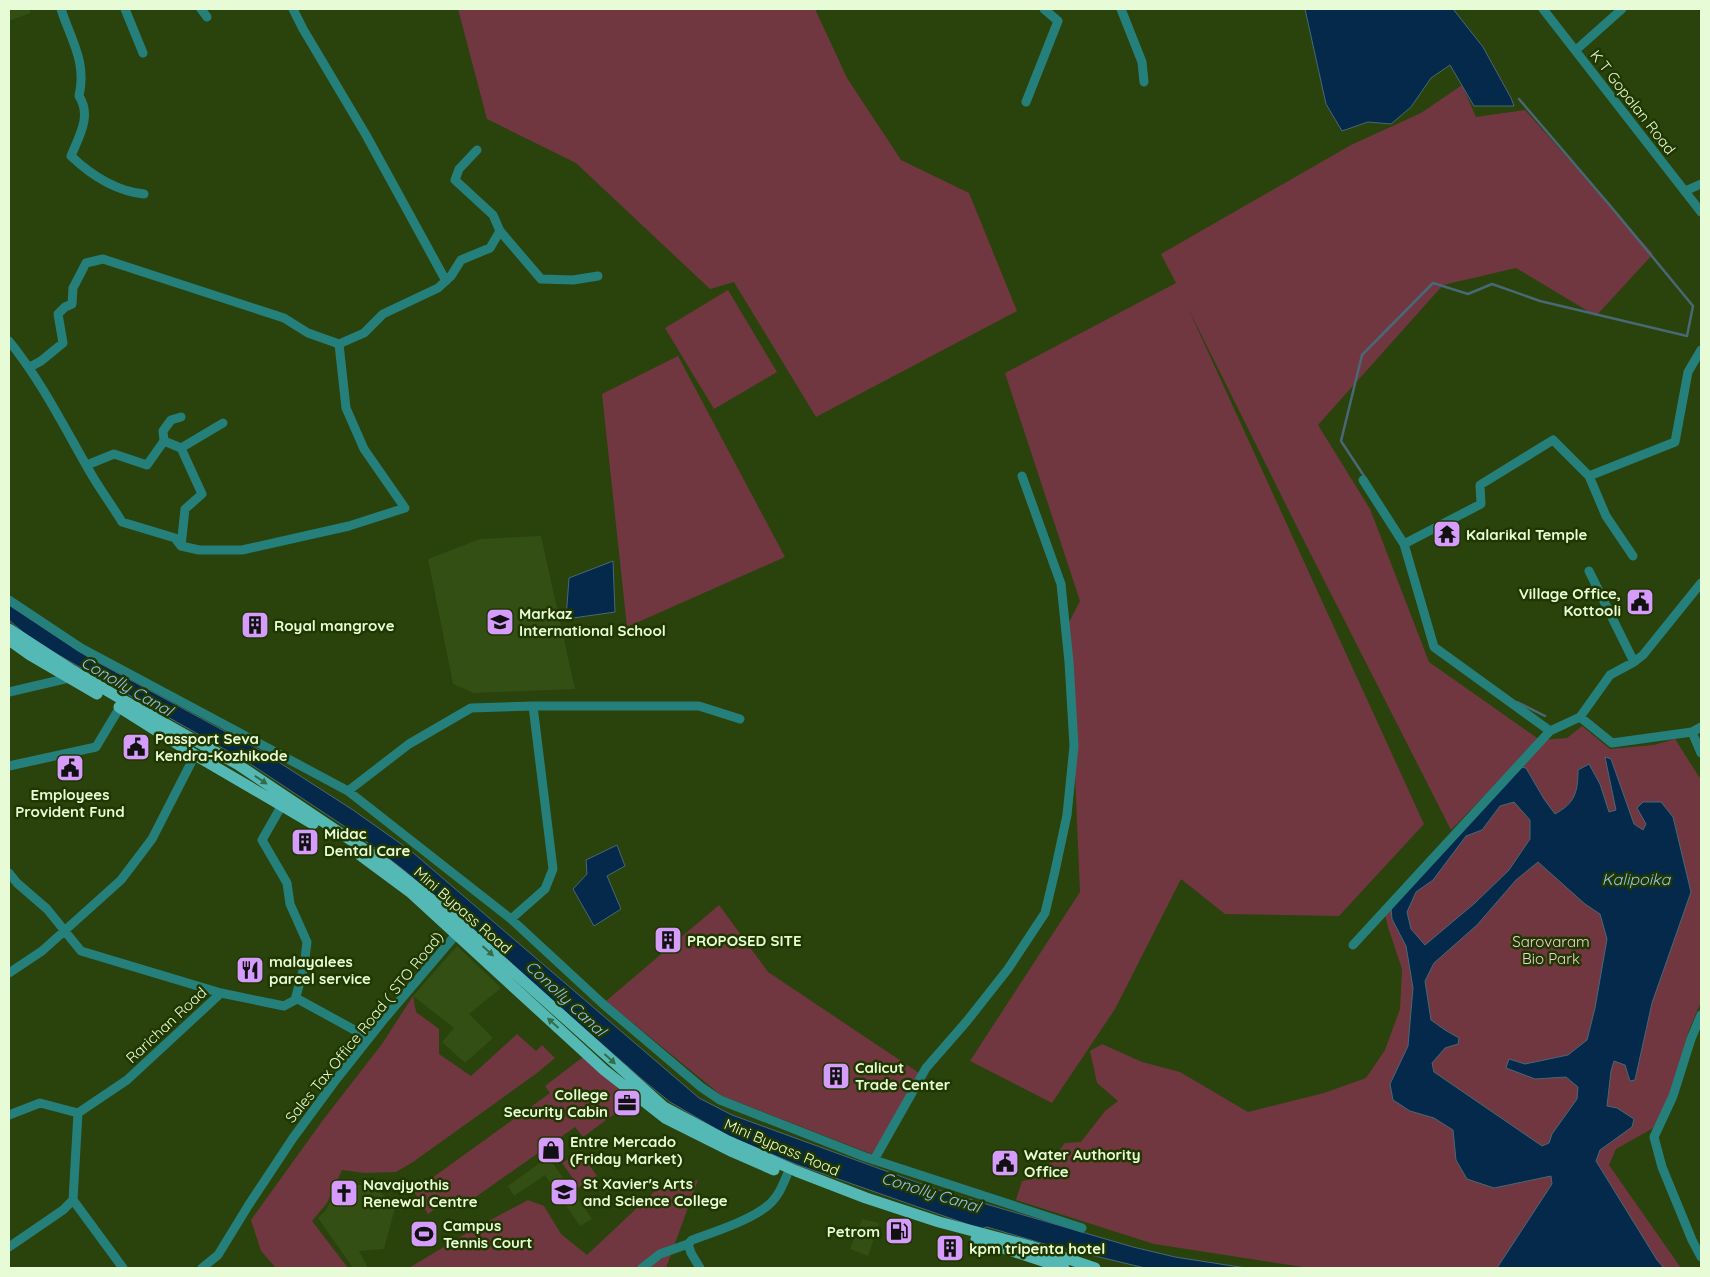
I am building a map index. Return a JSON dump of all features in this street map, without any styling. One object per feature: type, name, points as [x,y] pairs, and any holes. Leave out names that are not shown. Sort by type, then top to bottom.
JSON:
[{"type":"main road","name":"Mini Bypass Road","points":[[9,630],[123,700],[237,764],[388,865],[441,907],[459,930],[604,1070],[665,1118],[733,1152],[788,1175],[1064,1268]]},
{"type":"main road","name":"Mini Bypass Road","points":[[9,640],[30,655],[120,707],[195,755],[282,805],[357,852],[459,930],[664,1107],[728,1142],[866,1198],[939,1222],[1030,1246],[1073,1265],[1095,1268]]},
{"type":"street","points":[[61,9],[77,50],[82,69],[78,96],[84,104],[85,112],[80,136],[71,156],[92,174],[111,186],[132,193],[144,194]]},
{"type":"street","points":[[125,9],[143,53]]},
{"type":"street","points":[[201,9],[207,17]]},
{"type":"street","points":[[293,9],[302,29],[366,135],[446,280]]},
{"type":"street","points":[[1026,102],[1058,21],[1044,9]]},
{"type":"street","points":[[1121,9],[1142,62],[1144,82]]},
{"type":"street","name":"K T Gopalan Road","points":[[1543,9],[1701,212]]},
{"type":"street","points":[[1576,50],[1622,9]]},
{"type":"street","points":[[477,150],[459,169],[455,180],[493,215],[500,231],[541,279],[573,280],[598,276]]},
{"type":"street","points":[[1685,191],[1701,184]]},
{"type":"street","points":[[30,367],[41,361],[63,343],[58,314],[65,307],[72,304],[73,288],[86,263],[103,259],[284,318],[308,333],[339,344],[364,332],[383,314],[438,288],[451,276],[461,260],[490,248],[500,231]]},
{"type":"street","points":[[9,341],[30,367],[122,522],[175,538],[181,546],[199,550],[242,550],[340,528],[405,508],[364,449],[346,408],[339,344]]},
{"type":"street","points":[[1589,476],[1675,442],[1688,372],[1701,350]]},
{"type":"street","points":[[87,465],[114,454],[148,465],[164,441],[163,431],[171,420],[181,417]]},
{"type":"street","points":[[181,448],[223,423]]},
{"type":"street","points":[[1404,544],[1482,504],[1480,485],[1553,440],[1589,476],[1606,516],[1634,556]]},
{"type":"street","points":[[164,441],[181,448],[202,494],[185,509],[181,546]]},
{"type":"street","points":[[874,1160],[926,1068],[967,1021],[1008,969],[1045,913],[1055,872],[1067,815],[1074,746],[1069,662],[1061,584],[1022,476]]},
{"type":"street","points":[[1363,480],[1404,544],[1434,647],[1550,731]]},
{"type":"street","points":[[1589,571],[1634,662]]},
{"type":"street","points":[[1353,945],[1550,731],[1580,717],[1610,675],[1634,662],[1642,655],[1701,583]]},
{"type":"street","points":[[9,600],[81,648],[348,791],[511,919],[603,1004],[701,1087],[720,1100],[874,1160],[1082,1228]]},
{"type":"street","points":[[9,692],[69,678]]},
{"type":"street","points":[[511,919],[545,889],[553,869],[533,706]]},
{"type":"street","points":[[348,791],[410,744],[471,708],[699,706],[740,719]]},
{"type":"street","points":[[9,766],[96,747],[120,707]]},
{"type":"street","points":[[1580,717],[1612,743],[1692,732],[1701,727]]},
{"type":"street","points":[[1692,732],[1701,753]]},
{"type":"street","points":[[9,973],[42,951],[121,880],[152,839],[195,755]]},
{"type":"street","points":[[282,805],[262,840],[287,883],[290,904],[307,942],[304,967],[296,998],[369,1038]]},
{"type":"street","points":[[9,873],[47,909],[81,951],[221,993]]},
{"type":"street","name":"Sales Tax Office Road ( STO Road)","points":[[202,1268],[218,1255],[293,1138],[335,1080],[459,930]]},
{"type":"street","name":"Rarichan Road","points":[[78,1113],[127,1080],[221,993],[284,1006],[290,1004],[296,998]]},
{"type":"street","points":[[1701,1015],[1691,1039],[1673,1096],[1654,1137],[1662,1167],[1701,1257]]},
{"type":"street","points":[[9,1115],[40,1103],[78,1113],[72,1200],[63,1210],[9,1247]]},
{"type":"street","points":[[642,1268],[660,1254],[688,1244],[692,1240],[751,1216],[766,1207],[780,1191],[788,1175]]},
{"type":"street","points":[[72,1200],[123,1268]]},
{"type":"street","points":[[688,1244],[700,1268]]},
{"type":"shaded area","points":[[9,9],[30,9],[30,13],[9,21]]},
{"type":"shaded area","name":"Markaz International School","points":[[541,536],[575,689],[474,693],[453,684],[428,559],[480,539]]},
{"type":"shaded area","points":[[457,946],[501,988],[469,1014],[493,1038],[465,1063],[442,1042],[454,1028],[413,996]]},
{"type":"shaded area","name":"St Xavier's Arts and Science College","points":[[548,1157],[568,1184],[575,1180],[580,1187],[573,1191],[592,1219],[580,1226],[545,1175],[514,1196],[508,1186]]},
{"type":"shaded area","points":[[339,1185],[374,1185],[395,1208],[384,1249],[359,1251],[368,1268],[353,1268],[318,1218],[326,1210]]},
{"type":"shaded area","points":[[862,1219],[879,1223],[868,1256],[850,1249]]},
{"type":"green space","points":[[458,9],[815,9],[847,78],[901,160],[969,193],[1017,311],[816,417],[734,282],[710,289],[576,163],[487,119]]},
{"type":"green space","name":"Sarovaram Bio Park","points":[[1462,85],[1476,117],[1525,110],[1653,254],[1596,316],[1516,268],[1443,285],[1318,425],[1370,509],[1429,662],[1540,740],[1567,738],[1582,726],[1610,749],[1654,745],[1675,739],[1701,780],[1701,1002],[1689,1030],[1662,1123],[1616,1149],[1609,1165],[1681,1268],[1309,1268],[1154,1244],[1016,1200],[1022,1181],[1039,1177],[1065,1143],[1081,1142],[1105,1111],[1118,1101],[1097,1083],[1090,1051],[1102,1044],[1142,1062],[1180,1072],[1248,1112],[1324,1093],[1366,1078],[1385,1050],[1400,1009],[1402,969],[1384,910],[1525,754],[1451,830],[1187,306],[1424,824],[1339,916],[1225,914],[1181,879],[1115,1009],[1052,1103],[970,1061],[1080,892],[1071,681],[1066,628],[1080,601],[1005,373],[1176,283],[1161,254],[1351,145],[1421,113]]},
{"type":"green space","points":[[728,290],[777,372],[714,409],[665,328]]},
{"type":"green space","points":[[678,356],[785,557],[627,627],[602,394]]},
{"type":"green space","points":[[719,905],[768,972],[919,1073],[874,1155],[722,1096],[606,1001]]},
{"type":"green space","points":[[413,996],[416,1012],[439,1029],[439,1054],[471,1076],[517,1034],[536,1051],[542,1045],[555,1058],[413,1162],[396,1172],[365,1173],[342,1170],[327,1203],[312,1221],[348,1268],[276,1268],[261,1251],[251,1220],[323,1120],[382,1044]]},
{"type":"green space","points":[[583,1057],[632,1101],[583,1137],[575,1127],[457,1210],[448,1199],[428,1214],[414,1191],[550,1093],[545,1086]]},
{"type":"green space","points":[[580,1152],[597,1176],[579,1187],[562,1163]]},
{"type":"green space","points":[[698,1180],[666,1268],[409,1268],[470,1231],[528,1200],[544,1206],[561,1234],[587,1255],[655,1191]]},
{"type":"green space","name":"Campus Tennis Court","points":[[417,1227],[436,1232],[433,1240],[413,1236]]},
{"type":"water","points":[[1305,9],[1453,9],[1483,47],[1514,106],[1474,106],[1450,65],[1431,78],[1411,107],[1391,124],[1368,122],[1342,131],[1326,104]]},
{"type":"water","points":[[613,561],[615,612],[566,619],[569,578]]},
{"type":"water","name":"Conolly Canal","points":[[9,605],[88,657],[263,752],[353,810],[411,851],[699,1098],[732,1115],[938,1190],[1133,1247],[1175,1257],[1246,1268],[1145,1268],[1041,1243],[987,1227],[981,1229],[798,1165],[730,1137],[670,1102],[644,1081],[405,871],[359,836],[249,763],[32,640],[9,620]]},
{"type":"water","name":"Kalipoika","points":[[1605,757],[1611,759],[1634,824],[1643,830],[1646,824],[1637,808],[1643,802],[1661,802],[1673,817],[1691,892],[1652,1003],[1635,1080],[1630,1081],[1625,1065],[1614,1061],[1611,1071],[1607,1106],[1617,1108],[1634,1119],[1632,1127],[1600,1150],[1596,1161],[1657,1260],[1664,1268],[1497,1268],[1552,1184],[1551,1176],[1494,1188],[1467,1179],[1456,1160],[1453,1130],[1434,1118],[1410,1111],[1393,1100],[1390,1084],[1408,1046],[1413,988],[1406,946],[1392,919],[1391,908],[1520,767],[1526,768],[1555,814],[1571,801],[1576,791],[1578,770],[1589,764],[1600,784],[1609,812],[1616,810]],"holes":[[[1514,802],[1530,820],[1530,839],[1509,870],[1475,903],[1425,945],[1411,929],[1407,912],[1416,892],[1433,880],[1466,836],[1482,830],[1500,806]],[[1538,862],[1585,904],[1600,914],[1607,939],[1595,1008],[1587,1040],[1568,1055],[1525,1064],[1509,1059],[1506,1068],[1535,1079],[1566,1077],[1578,1087],[1577,1099],[1552,1134],[1549,1143],[1542,1146],[1434,1072],[1432,1063],[1445,1048],[1458,1044],[1459,1038],[1431,1020],[1425,981],[1434,963],[1477,925],[1516,880]]]},
{"type":"water","points":[[617,845],[625,866],[607,876],[621,909],[594,926],[573,889],[587,874],[586,860]]},
{"type":"waterway","points":[[1366,479],[1341,441],[1362,355],[1433,283],[1468,294],[1492,284],[1540,301],[1687,336],[1693,306],[1519,99]]},
{"type":"waterway","points":[[1517,702],[1545,716]]},
{"type":"place","name":"Kalarikal Temple","points":[[1447,534]]},
{"type":"place","name":"Village Office, Kottooli","points":[[1640,602]]},
{"type":"place","name":"Markaz International School","points":[[500,622]]},
{"type":"place","name":"Royal mangrove","points":[[255,625]]},
{"type":"place","name":"Passport Seva Kendra-Kozhikode","points":[[136,747]]},
{"type":"place","name":"Employees Provident Fund","points":[[70,768]]},
{"type":"place","name":"Midac Dental Care","points":[[305,842]]},
{"type":"place","name":"PROPOSED SITE","points":[[668,940]]},
{"type":"place","name":"malayalees parcel service","points":[[250,970]]},
{"type":"place","name":"Calicut Trade Center","points":[[836,1076]]},
{"type":"place","name":"College Security Cabin","points":[[627,1103]]},
{"type":"place","name":"Entre Mercado (Friday Market)","points":[[551,1150]]},
{"type":"place","name":"Water Authority Office","points":[[1005,1163]]},
{"type":"place","name":"St Xavier's Arts and Science College","points":[[564,1192]]},
{"type":"place","name":"Navajyothis Renewal Centre","points":[[344,1193]]},
{"type":"place","name":"Petrom","points":[[899,1231]]},
{"type":"place","name":"Campus Tennis Court","points":[[424,1234]]},
{"type":"place","name":"kpm tripenta hotel","points":[[950,1248]]}]
